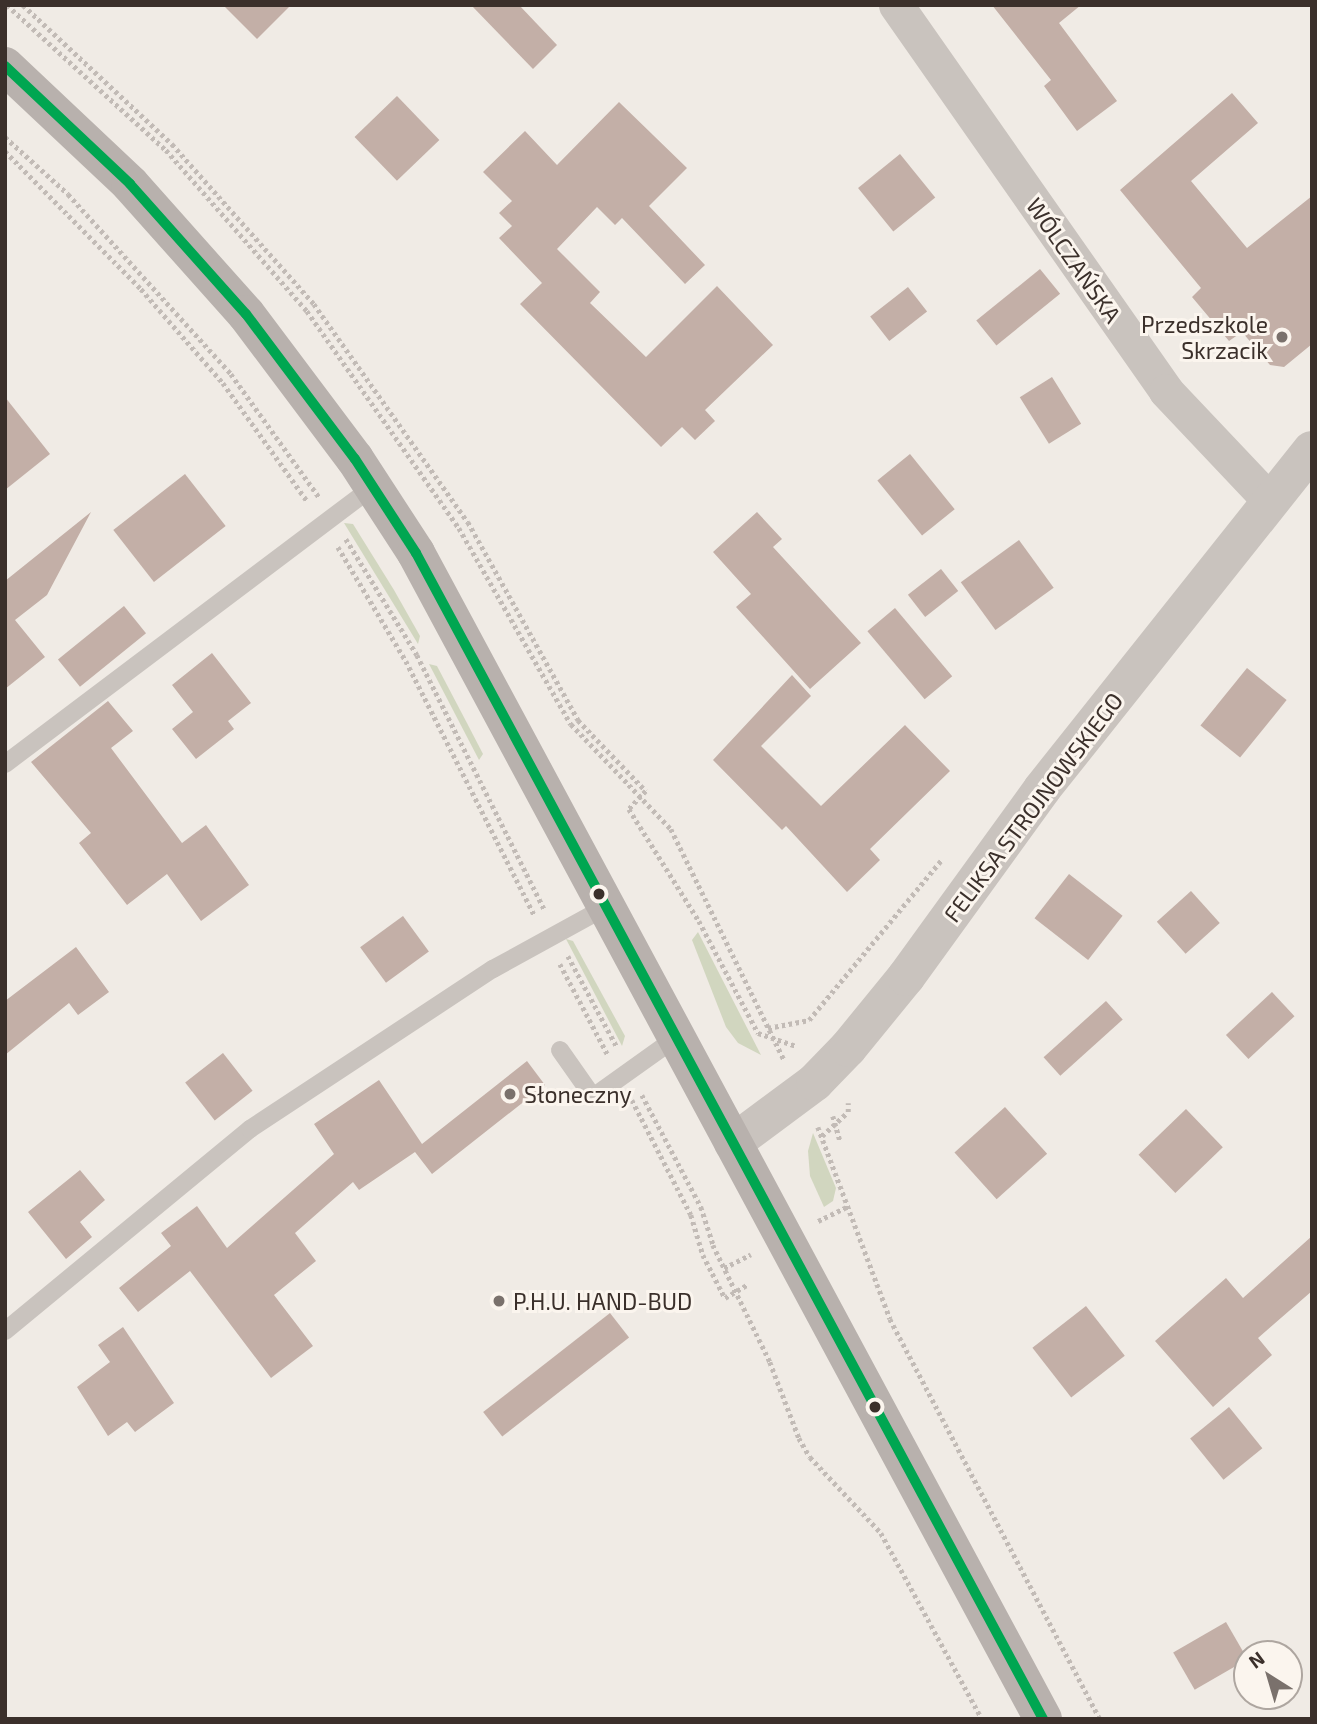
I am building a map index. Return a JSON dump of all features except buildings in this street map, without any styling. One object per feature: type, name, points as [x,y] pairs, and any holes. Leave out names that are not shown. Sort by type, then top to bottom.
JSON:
[{"type":"main road","points":[[5,66],[107,161],[190,248],[282,360],[373,486],[463,634],[606,907],[1043,1719]]},
{"type":"street","name":"WÓLCZAŃSKA","points":[[896,5],[1166,391],[1269,500]]},
{"type":"street","name":"FELIKSA STROJNOWSKIEGO","points":[[733,1143],[815,1082],[848,1048],[906,977],[1042,789],[1269,500],[1312,450]]},
{"type":"lane","points":[[5,764],[327,518],[373,486]]},
{"type":"lane","points":[[5,1331],[250,1129],[551,935],[606,907]]},
{"type":"lane","points":[[560,1050],[593,1097],[677,1037]]},
{"type":"path","points":[[5,137],[68,194],[231,374],[416,655],[551,935],[625,1074],[691,1215],[713,1278],[725,1298],[748,1284]]},
{"type":"path","points":[[5,151],[141,289],[223,383],[327,518],[625,1074],[701,1207],[735,1293],[770,1362],[799,1438],[810,1457],[881,1533],[982,1719]]},
{"type":"path","points":[[768,1028],[809,1020],[931,866],[949,853]]},
{"type":"path","points":[[830,1110],[841,1141]]},
{"type":"path","points":[[849,1206],[861,1251],[931,1403],[1100,1719]]},
{"type":"green space","points":[[344,523],[353,524],[394,590],[420,636],[418,644]]},
{"type":"green space","points":[[429,664],[437,666],[468,725],[483,754],[479,760]]},
{"type":"green space","points":[[698,932],[761,1055],[738,1043],[726,1027],[692,940]]},
{"type":"green space","points":[[566,939],[573,941],[625,1036],[622,1046]]},
{"type":"green space","points":[[813,1133],[836,1188],[833,1201],[824,1207],[810,1176],[808,1151]]},
{"type":"transit line","points":[[5,66],[130,184],[246,314],[355,459],[416,553],[1043,1719]]},
{"type":"place","name":"Przedszkole Skrzacik","points":[[1282,337]]},
{"type":"place","name":"Słoneczny","points":[[510,1094]]},
{"type":"place","name":"P.H.U. HAND-BUD","points":[[499,1301]]}]
